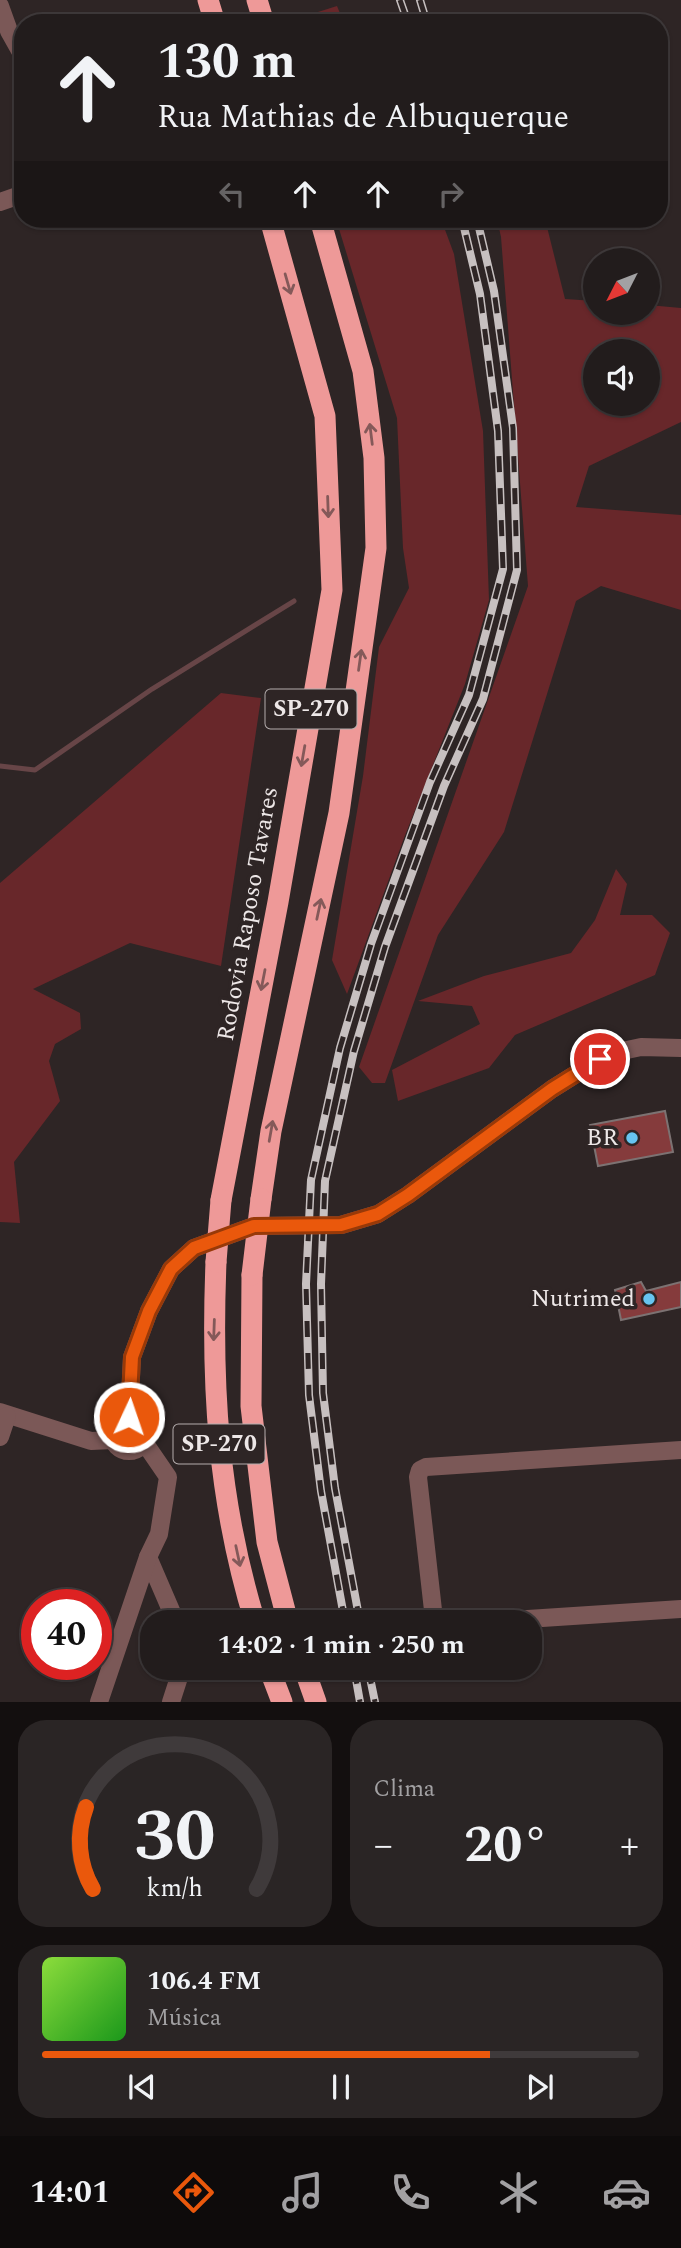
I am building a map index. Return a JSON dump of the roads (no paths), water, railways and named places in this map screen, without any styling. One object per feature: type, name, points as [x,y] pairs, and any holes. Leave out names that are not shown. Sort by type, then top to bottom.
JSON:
[{"type":"highway","name":"Rodovia Raposo Tavares","points":[[251,1610],[228,1512],[217,1429],[213,1345],[216,1262],[221,1200],[278,902],[332,590],[325,416],[273,228]]},
{"type":"highway","name":"SP-270","points":[[285,1610],[267,1542],[253,1420],[252,1275],[271,1131],[339,813],[376,548],[374,458],[363,371],[323,228]]},
{"type":"highway","points":[[274,1680],[282,1702]]},
{"type":"highway","points":[[308,1680],[316,1702]]},
{"type":"street","points":[[0,6],[14,40]]},
{"type":"street","points":[[129,1417],[132,1357],[149,1311],[171,1269],[194,1248],[254,1226],[341,1225],[378,1214],[542,1096],[600,1059],[641,1047],[681,1048]]},
{"type":"street","points":[[0,1437],[3,1414],[91,1441],[113,1440]]},
{"type":"street","points":[[99,1702],[148,1557],[159,1534],[168,1477],[144,1442],[144,1426],[137,1418],[129,1417],[115,1423],[112,1428],[116,1445],[126,1451],[136,1449],[144,1442]]},
{"type":"street","points":[[433,1610],[418,1477],[420,1470],[426,1467],[681,1450]]},
{"type":"street","points":[[148,1557],[171,1610]]},
{"type":"street","points":[[542,1618],[681,1609]]},
{"type":"street","points":[[171,1702],[178,1680]]},
{"type":"waterway","points":[[0,766],[35,770],[152,689],[294,601]]},
{"type":"railway","points":[[400,0],[405,14]]},
{"type":"railway","points":[[420,0],[424,14]]},
{"type":"railway","points":[[343,1610],[321,1491],[309,1395],[306,1284],[311,1180],[340,1048],[371,944],[430,782],[469,695],[503,569],[498,431],[480,294],[464,228]]},
{"type":"railway","points":[[358,1610],[335,1488],[323,1393],[321,1284],[325,1181],[354,1051],[385,947],[444,786],[483,699],[517,570],[513,428],[494,291],[479,228]]},
{"type":"railway","points":[[356,1680],[360,1702]]},
{"type":"railway","points":[[370,1680],[375,1702]]},
{"type":"place","name":"BR","points":[[632,1138]]},
{"type":"place","name":"Nutrimed","points":[[649,1299]]}]
